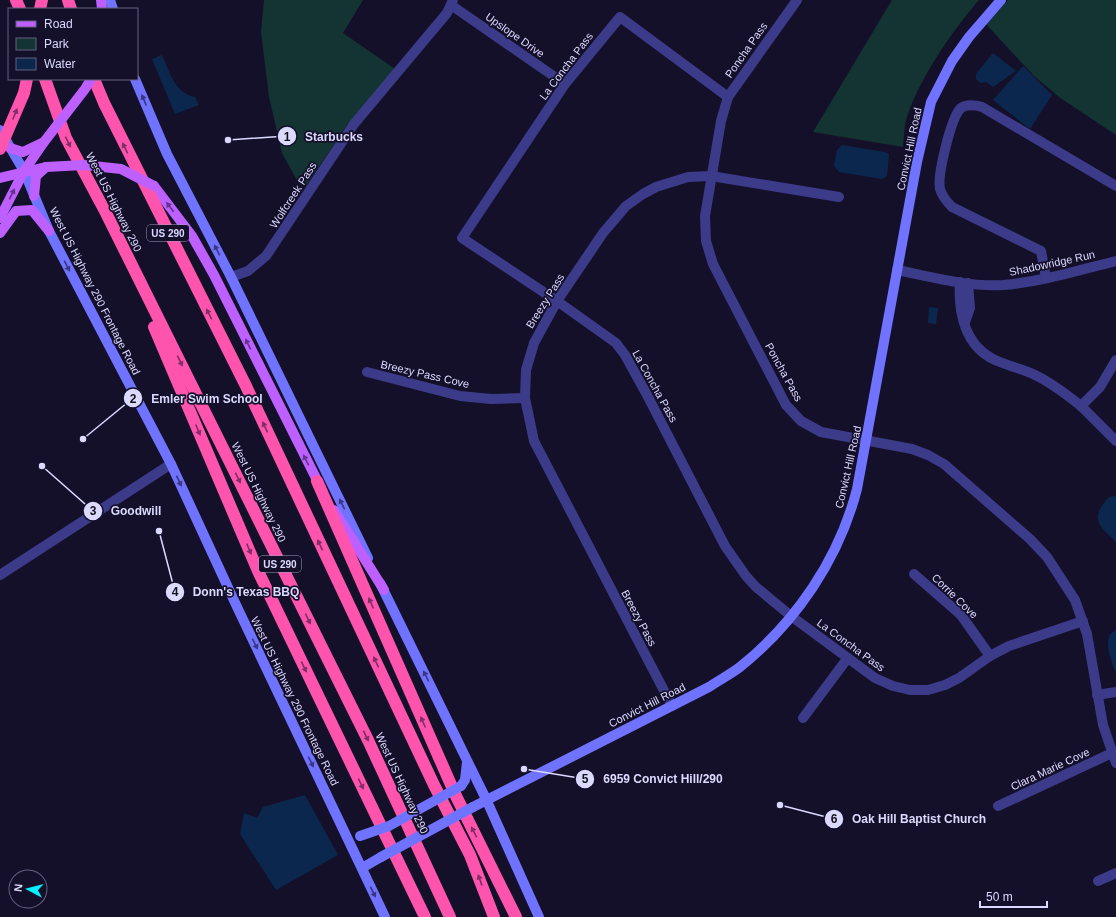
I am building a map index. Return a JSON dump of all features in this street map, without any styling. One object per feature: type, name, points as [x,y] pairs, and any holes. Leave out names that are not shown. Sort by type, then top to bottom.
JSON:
[{"type":"highway","points":[[5,148],[24,93],[26,80]]},
{"type":"highway","name":"West US Highway 290","points":[[45,80],[66,138],[106,214],[368,740],[450,917]]},
{"type":"highway","name":"US 290","points":[[94,80],[104,103],[246,386],[470,855],[494,917]]},
{"type":"highway","name":"US 290","points":[[106,214],[258,572],[425,917]]},
{"type":"highway","points":[[316,481],[516,917]]},
{"type":"highway","points":[[388,686],[459,791]]},
{"type":"main road","name":"Convict Hill Road","points":[[362,868],[486,799],[709,687],[739,668],[765,645],[810,592],[843,531],[857,489],[923,131],[931,102],[952,61],[969,37],[1000,0]]},
{"type":"main road","points":[[0,218],[24,171],[44,142],[85,89],[90,80]]},
{"type":"main road","points":[[135,80],[167,154],[230,277],[467,759],[540,917]]},
{"type":"main road","name":"West US Highway 290 Frontage Road","points":[[0,130],[5,148],[24,171],[49,231],[171,464],[238,609],[385,917]]},
{"type":"main road","points":[[5,148],[23,152],[44,142]]},
{"type":"main road","points":[[0,178],[24,171],[46,167],[84,165],[121,169],[154,186],[192,236],[214,275],[316,481],[384,590]]},
{"type":"main road","points":[[34,196],[36,176],[46,167]]},
{"type":"main road","points":[[0,233],[16,211],[32,210],[49,231]]},
{"type":"main road","points":[[342,826],[360,836],[389,826],[459,791],[465,780],[467,759]]},
{"type":"street","name":"Poncha Pass","points":[[797,0],[728,97],[721,121],[705,216],[706,241],[714,264],[786,405],[802,421],[821,432],[920,452],[944,464],[1030,539],[1048,557],[1075,600],[1083,621],[1087,634],[1103,725],[1114,758]]},
{"type":"street","name":"Upslope Drive","points":[[452,3],[503,43],[565,84]]},
{"type":"street","name":"Wolfcreek Pass","points":[[230,277],[248,271],[266,256],[354,124],[374,98],[412,57],[447,13],[452,3]]},
{"type":"street","name":"La Concha Pass","points":[[728,97],[620,17],[565,84],[462,238],[557,301],[616,343],[625,355],[729,551],[746,576],[756,587],[791,616],[847,659],[882,682],[901,689],[919,690],[937,688],[952,682],[990,656],[1017,642],[1083,621]]},
{"type":"street","points":[[1046,278],[1041,251],[952,207],[943,195],[940,188],[945,150],[957,113],[962,107],[982,107],[1116,186]]},
{"type":"street","name":"Breezy Pass","points":[[672,706],[534,441],[525,398],[526,370],[534,343],[557,301],[603,233],[626,206],[656,187],[688,178],[711,176],[839,197]]},
{"type":"street","name":"Shadowridge Run","points":[[897,270],[964,283],[1002,285],[1046,278],[1116,261]]},
{"type":"street","points":[[964,283],[960,301],[970,340],[979,351],[995,360],[1034,375],[1052,384],[1081,406],[1116,441]]},
{"type":"street","points":[[1081,406],[1100,387],[1116,360]]},
{"type":"street","name":"Breezy Pass Cove","points":[[367,372],[460,396],[491,399],[525,398]]},
{"type":"street","points":[[0,575],[171,464]]},
{"type":"street","name":"Corrie Cove","points":[[914,574],[961,615],[990,656]]},
{"type":"street","points":[[802,718],[847,659]]},
{"type":"street","points":[[1097,695],[1116,692]]},
{"type":"street","name":"Clara Marie Cove","points":[[998,806],[1114,758]]},
{"type":"street","points":[[1098,881],[1116,873]]},
{"type":"green space","points":[[264,0],[363,0],[343,33],[395,69],[347,125],[306,186],[299,184],[282,153],[269,97],[261,32]]},
{"type":"green space","points":[[892,0],[979,0],[949,39],[921,84],[907,118],[904,130],[903,147],[813,132]]},
{"type":"green space","points":[[1008,0],[1116,0],[1116,135],[1059,97],[1034,76],[986,24]]},
{"type":"water","points":[[993,53],[1016,71],[993,87],[986,82],[980,83],[976,79],[976,74]]},
{"type":"water","points":[[162,55],[170,75],[177,86],[188,95],[195,97],[199,105],[175,114],[152,59]]},
{"type":"water","points":[[1023,66],[1052,95],[1030,129],[993,100]]},
{"type":"water","points":[[842,145],[885,152],[889,154],[887,176],[882,179],[839,172],[834,166],[837,150]]},
{"type":"water","points":[[929,307],[938,308],[936,324],[928,323]]},
{"type":"water","points":[[1109,497],[1116,497],[1116,542],[1101,526],[1098,517],[1105,501]]},
{"type":"water","points":[[1116,630],[1116,672],[1109,653],[1108,642],[1111,633]]},
{"type":"water","points":[[305,795],[338,855],[276,890],[240,834],[244,813],[257,818],[263,807]]},
{"type":"place","name":"Starbucks","points":[[228,140]]},
{"type":"place","name":"Emler Swim School","points":[[83,439]]},
{"type":"place","name":"Goodwill","points":[[42,466]]},
{"type":"place","name":"Donn's Texas BBQ","points":[[159,531]]},
{"type":"place","name":"6959 Convict Hill/290","points":[[524,769]]},
{"type":"place","name":"Oak Hill Baptist Church","points":[[780,805]]}]
